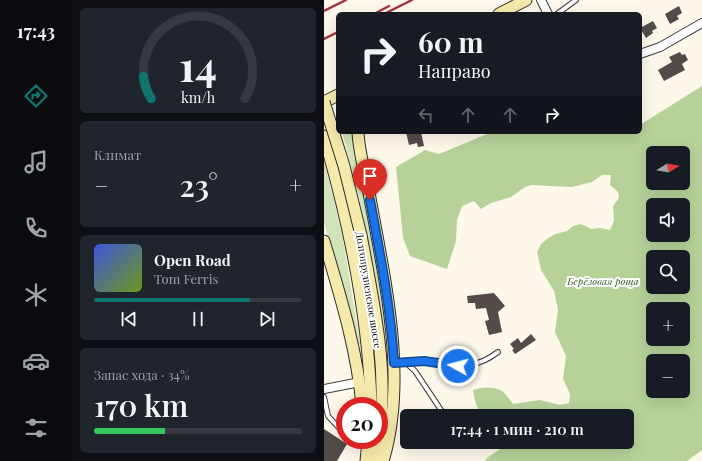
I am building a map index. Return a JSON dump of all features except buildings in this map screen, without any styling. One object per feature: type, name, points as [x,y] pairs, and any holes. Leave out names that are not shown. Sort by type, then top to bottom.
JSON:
[{"type":"main road","points":[[503,12],[526,0]]},
{"type":"main road","points":[[324,102],[336,96]]},
{"type":"main road","name":"Долгопрудненское шоссе","points":[[324,102],[344,166],[355,237],[371,397]]},
{"type":"main road","points":[[357,134],[386,292],[394,363],[389,437],[383,461]]},
{"type":"main road","name":"Долгопрудненское шоссе","points":[[324,136],[355,237],[379,343],[382,397]]},
{"type":"main road","points":[[324,241],[351,337],[360,382],[361,397]]},
{"type":"main road","points":[[361,461],[362,449]]},
{"type":"main road","points":[[366,461],[367,449]]},
{"type":"main road","points":[[374,461],[376,449]]},
{"type":"street","points":[[541,0],[547,12]]},
{"type":"street","points":[[642,53],[660,47],[702,23]]},
{"type":"street","points":[[324,389],[360,382]]},
{"type":"lane","points":[[560,12],[576,0]]},
{"type":"lane","points":[[394,363],[424,361],[458,366],[474,365],[488,360],[498,352]]},
{"type":"lane","points":[[405,362],[415,371],[440,409]]},
{"type":"lane","points":[[324,397],[328,416],[336,424]]},
{"type":"green space","name":"Берёзовая роща","points":[[702,86],[702,450],[687,461],[485,461],[488,457],[500,449],[634,449],[634,409],[479,409],[475,401],[473,390],[480,388],[498,389],[505,394],[513,404],[540,400],[560,405],[569,403],[570,394],[563,379],[566,356],[555,332],[558,310],[554,291],[541,270],[537,252],[541,244],[547,239],[555,234],[567,231],[573,226],[581,224],[592,229],[601,228],[610,230],[614,221],[613,206],[619,198],[618,192],[610,185],[611,175],[602,175],[592,182],[572,187],[532,185],[525,187],[511,197],[491,203],[481,209],[474,201],[462,206],[457,220],[456,241],[447,269],[410,256],[403,238],[396,167],[425,150],[439,154],[487,134],[642,134],[642,123]]},
{"type":"green space","points":[[343,134],[354,134],[382,287],[388,335],[385,336],[377,284],[355,182]]},
{"type":"green space","points":[[324,160],[343,239],[360,344],[358,345],[324,222]]},
{"type":"railway","points":[[324,11],[346,0]]},
{"type":"railway","points":[[388,12],[412,0]]},
{"type":"railway","points":[[378,12],[389,6]]},
{"type":"railway","points":[[324,39],[336,33]]},
{"type":"route","points":[[370,200],[386,292],[394,363],[424,361],[458,366]]}]
